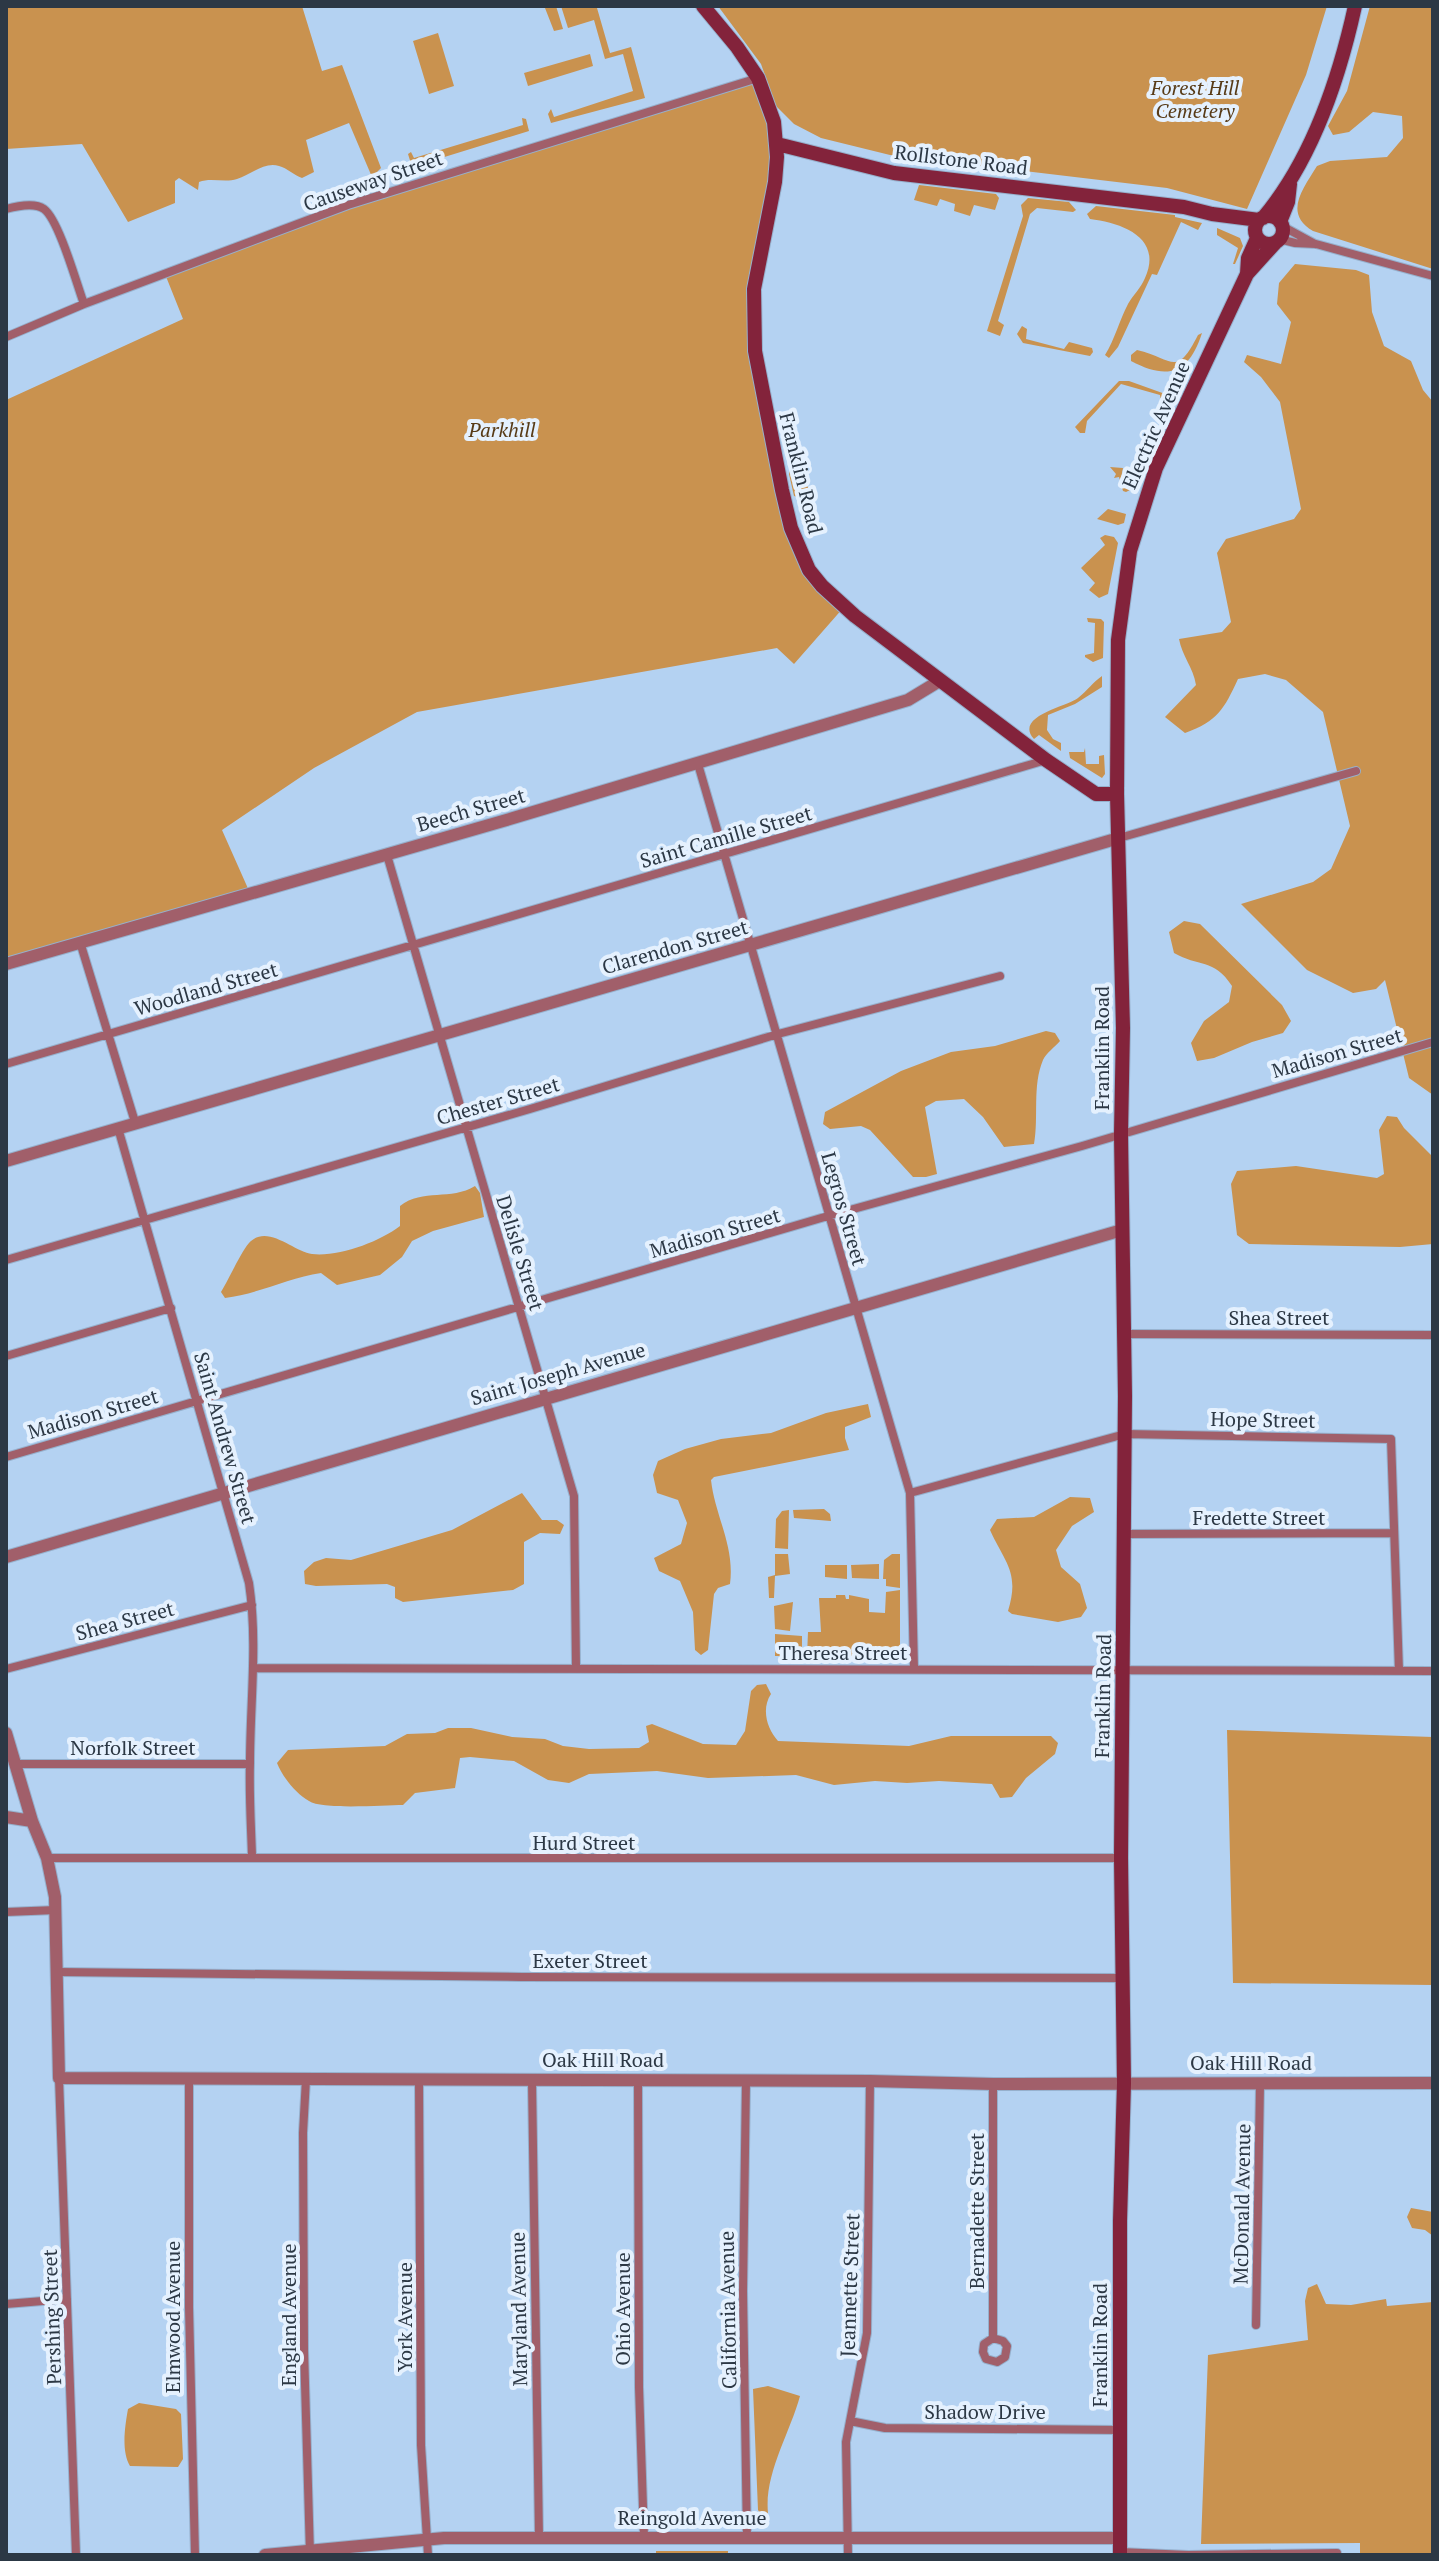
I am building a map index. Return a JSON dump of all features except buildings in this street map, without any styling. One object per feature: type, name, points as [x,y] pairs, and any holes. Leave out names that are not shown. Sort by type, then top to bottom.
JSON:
[{"type":"main road","points":[[703,6],[727,33],[758,78],[774,122],[777,144]]},
{"type":"main road","name":"Electric Avenue","points":[[1247,274],[1248,258],[1259,228],[1290,184],[1331,90],[1355,6]]},
{"type":"main road","name":"Rollstone Road","points":[[777,144],[894,173],[1184,207],[1259,228]]},
{"type":"main road","name":"Franklin Road","points":[[777,144],[775,182],[759,257],[753,317],[765,411],[791,528],[809,570],[855,616],[1046,760],[1096,794],[1117,794]]},
{"type":"main road","name":"Electric Avenue","points":[[1119,838],[1118,640],[1130,551],[1156,468],[1247,274],[1279,233],[1290,184]]},
{"type":"main road","points":[[1272,217],[1279,233],[1267,244],[1259,228],[1272,217]]},
{"type":"main road","name":"Franklin Road","points":[[1119,838],[1125,1434],[1120,2548]]},
{"type":"street","name":"Causeway Street","points":[[6,337],[84,304],[348,205],[758,78]]},
{"type":"street","points":[[6,209],[34,206],[47,212],[61,239],[84,304]]},
{"type":"street","points":[[1279,233],[1433,276]]},
{"type":"street","name":"Beech Street","points":[[6,964],[698,764],[908,700],[941,680]]},
{"type":"street","name":"Saint Camille Street","points":[[415,944],[1046,760]]},
{"type":"street","name":"Legros Street","points":[[698,764],[910,1493],[914,1669]]},
{"type":"street","name":"Clarendon Street","points":[[6,1161],[1356,771]]},
{"type":"street","name":"Delisle Street","points":[[387,855],[574,1496],[576,1667]]},
{"type":"street","points":[[80,942],[135,1122]]},
{"type":"street","name":"Woodland Street","points":[[6,1064],[415,944]]},
{"type":"street","name":"Chester Street","points":[[6,1260],[778,1034],[1000,976]]},
{"type":"street","name":"Madison Street","points":[[6,1457],[1433,1042]]},
{"type":"street","name":"Saint Andrew Street","points":[[118,1128],[249,1583],[253,1668],[250,1764],[252,1856]]},
{"type":"street","name":"Saint Joseph Avenue","points":[[6,1557],[1122,1230]]},
{"type":"street","points":[[6,1356],[171,1308]]},
{"type":"street","name":"Shea Street","points":[[1124,1334],[1433,1335]]},
{"type":"street","name":"Hope Street","points":[[910,1493],[1125,1434],[1391,1439],[1399,1671]]},
{"type":"street","name":"Fredette Street","points":[[1124,1534],[1394,1533]]},
{"type":"street","name":"Shea Street","points":[[6,1669],[252,1605]]},
{"type":"street","name":"Theresa Street","points":[[253,1668],[1433,1671]]},
{"type":"street","points":[[6,1733],[32,1821],[47,1858],[56,1910],[59,2078]]},
{"type":"street","name":"Norfolk Street","points":[[17,1764],[250,1764]]},
{"type":"street","points":[[6,1817],[32,1821]]},
{"type":"street","name":"Hurd Street","points":[[47,1858],[1121,1858]]},
{"type":"street","points":[[6,1912],[56,1910]]},
{"type":"street","name":"Exeter Street","points":[[58,1972],[1123,1978]]},
{"type":"street","name":"Oak Hill Road","points":[[59,2078],[993,2084],[1433,2083]]},
{"type":"street","name":"Pershing Street","points":[[59,2078],[76,2555]]},
{"type":"street","name":"Elmwood Avenue","points":[[189,2079],[189,2307],[195,2555]]},
{"type":"street","name":"England Avenue","points":[[306,2079],[303,2133],[304,2349],[310,2552]]},
{"type":"street","name":"York Avenue","points":[[419,2080],[421,2445],[428,2555]]},
{"type":"street","name":"Ohio Avenue","points":[[638,2080],[639,2373],[644,2537]]},
{"type":"street","name":"Maryland Avenue","points":[[532,2081],[539,2537]]},
{"type":"street","name":"California Avenue","points":[[746,2081],[743,2291],[747,2539]]},
{"type":"street","name":"Jeannette Street","points":[[848,2555],[846,2449],[867,2337],[870,2081]]},
{"type":"street","name":"Bernadette Street","points":[[993,2084],[993,2338]]},
{"type":"street","name":"McDonald Avenue","points":[[1256,2325],[1260,2084]]},
{"type":"street","points":[[6,2304],[67,2299]]},
{"type":"street","name":"Shadow Drive","points":[[850,2421],[885,2428],[1121,2430]]},
{"type":"street","name":"Reingold Avenue","points":[[265,2555],[426,2539],[539,2537],[747,2539],[849,2536],[1120,2548]]},
{"type":"street","points":[[1120,2548],[1188,2555],[1337,2553]]},
{"type":"green space","points":[[6,6],[302,6],[322,71],[342,65],[381,168],[372,177],[349,123],[306,140],[314,172],[302,178],[274,165],[237,179],[199,182],[198,190],[179,178],[175,181],[175,203],[128,222],[82,144],[6,149]]},
{"type":"green space","points":[[556,6],[563,29],[554,31],[545,8]]},
{"type":"green space","points":[[561,6],[603,6],[597,8],[610,53],[631,47],[645,98],[551,123],[548,114],[551,109],[554,117],[633,91],[623,54],[605,59],[594,20],[568,28]]},
{"type":"green space","name":"Forest Hill Cemetery","points":[[718,6],[1327,6],[1306,75],[1247,209],[1167,188],[890,155],[821,138],[794,124],[776,106],[761,64]]},
{"type":"green space","points":[[1370,6],[1433,6],[1433,269],[1313,231],[1304,224],[1297,209],[1298,200],[1317,166],[1330,161],[1387,157],[1403,138],[1402,116],[1373,112],[1349,132],[1333,135],[1328,126],[1347,91]]},
{"type":"green space","points":[[438,33],[454,86],[429,94],[413,41]]},
{"type":"green space","points":[[590,54],[593,66],[528,86],[524,73]]},
{"type":"green space","name":"Parkhill","points":[[758,78],[777,144],[753,317],[799,551],[844,607],[794,664],[777,648],[417,712],[314,768],[222,830],[250,893],[6,964],[6,400],[183,319],[165,274],[384,193]]},
{"type":"green space","points":[[522,118],[526,119],[529,131],[412,167],[408,154],[411,152],[414,158],[523,125]]},
{"type":"green space","points":[[919,185],[996,194],[999,198],[995,210],[974,205],[970,216],[954,211],[955,204],[940,199],[937,206],[914,200]]},
{"type":"green space","points":[[1028,198],[1069,202],[1076,210],[1037,208],[1030,214],[998,321],[1004,325],[1000,336],[987,331],[1023,216],[1021,205]]},
{"type":"green space","points":[[1096,206],[1175,215],[1202,223],[1198,230],[1181,222],[1157,275],[1152,274],[1118,347],[1109,358],[1105,355],[1125,310],[1145,278],[1149,252],[1137,235],[1127,229],[1090,219],[1087,214]]},
{"type":"green space","points":[[1217,228],[1240,238],[1243,246],[1235,264],[1238,248],[1217,235]]},
{"type":"green space","points":[[1295,264],[1356,270],[1369,275],[1372,312],[1384,346],[1411,361],[1423,390],[1433,402],[1433,1095],[1409,1078],[1385,980],[1376,989],[1353,993],[1307,970],[1241,904],[1313,882],[1331,869],[1350,826],[1323,712],[1286,680],[1265,674],[1238,679],[1219,713],[1185,733],[1165,717],[1196,685],[1179,639],[1222,632],[1231,622],[1217,553],[1226,539],[1294,519],[1301,509],[1280,402],[1261,377],[1244,362],[1247,355],[1281,364],[1291,322],[1277,304],[1279,283]]},
{"type":"green space","points":[[1022,326],[1027,329],[1026,339],[1064,349],[1069,342],[1092,348],[1093,352],[1090,356],[1023,343],[1017,334]]},
{"type":"green space","points":[[1202,333],[1191,357],[1176,370],[1156,371],[1131,361],[1131,355],[1137,350],[1167,361],[1179,361]]},
{"type":"green space","points":[[1119,381],[1129,381],[1168,395],[1172,398],[1169,406],[1162,407],[1160,395],[1121,384],[1087,421],[1085,433],[1080,433],[1075,427]]},
{"type":"green space","points":[[791,463],[799,465],[810,493],[800,498],[794,496],[789,474]]},
{"type":"green space","points":[[1110,467],[1123,468],[1121,478],[1129,482],[1133,474],[1138,474],[1136,487],[1123,491],[1119,477],[1114,478],[1116,474]]},
{"type":"green space","points":[[1108,509],[1126,514],[1124,523],[1118,525],[1097,519]]},
{"type":"green space","points":[[1105,535],[1114,537],[1118,543],[1108,594],[1099,598],[1089,590],[1095,583],[1081,568],[1105,545],[1100,538]]},
{"type":"green space","points":[[1087,618],[1104,622],[1103,658],[1093,662],[1085,655],[1094,653],[1095,623],[1088,622]]},
{"type":"green space","points":[[1102,676],[1102,687],[1075,704],[1048,715],[1047,730],[1053,739],[1061,743],[1061,751],[1039,735],[1034,739],[1029,731],[1036,718],[1078,698]]},
{"type":"green space","points":[[1085,748],[1086,764],[1099,764],[1099,756],[1104,755],[1105,774],[1102,778],[1070,758],[1069,752],[1084,752]]},
{"type":"green space","points":[[1184,921],[1200,924],[1282,1005],[1291,1021],[1283,1033],[1214,1058],[1197,1061],[1191,1043],[1204,1021],[1229,1002],[1232,986],[1212,967],[1174,953],[1169,932]]},
{"type":"green space","points":[[1046,1031],[1055,1033],[1060,1041],[1044,1057],[1040,1070],[1034,1144],[1004,1147],[983,1117],[964,1099],[936,1101],[925,1107],[937,1174],[913,1177],[870,1130],[861,1126],[830,1129],[823,1124],[825,1112],[901,1071],[951,1052],[995,1046]]},
{"type":"green space","points":[[1387,1116],[1397,1117],[1433,1157],[1433,1244],[1400,1247],[1249,1244],[1237,1235],[1231,1184],[1237,1171],[1296,1166],[1377,1178],[1384,1174],[1379,1130]]},
{"type":"green space","points":[[475,1186],[480,1193],[484,1217],[433,1231],[412,1241],[402,1257],[380,1275],[337,1285],[321,1273],[237,1296],[225,1298],[221,1292],[246,1247],[256,1238],[272,1237],[312,1254],[346,1251],[370,1243],[400,1226],[400,1206],[409,1201],[418,1197],[456,1193]]},
{"type":"green space","points":[[868,1404],[871,1417],[845,1427],[849,1450],[711,1480],[731,1570],[730,1584],[718,1588],[714,1594],[708,1650],[701,1655],[695,1650],[693,1612],[680,1581],[659,1571],[654,1558],[681,1544],[687,1523],[678,1500],[657,1493],[653,1475],[658,1461],[685,1449],[721,1439],[771,1433],[826,1413]]},
{"type":"green space","points":[[522,1493],[542,1520],[557,1520],[564,1525],[560,1534],[540,1533],[524,1542],[524,1584],[513,1590],[403,1602],[395,1598],[395,1587],[387,1584],[305,1584],[304,1571],[314,1562],[326,1558],[351,1560],[452,1530]]},
{"type":"green space","points":[[1070,1497],[1090,1498],[1094,1512],[1072,1526],[1056,1550],[1061,1567],[1080,1584],[1087,1608],[1081,1617],[1058,1622],[1012,1614],[1008,1611],[1012,1577],[990,1530],[997,1519],[1034,1517]]},
{"type":"green space","points":[[824,1509],[830,1514],[831,1521],[794,1518],[793,1510]]},
{"type":"green space","points":[[789,1510],[788,1549],[775,1548],[776,1519],[782,1511]]},
{"type":"green space","points":[[775,1554],[788,1554],[790,1574],[775,1576],[774,1598],[769,1598],[768,1577],[775,1575]]},
{"type":"green space","points":[[892,1554],[900,1554],[900,1588],[886,1586],[886,1579],[883,1579],[884,1560]]},
{"type":"green space","points":[[879,1564],[879,1579],[852,1578],[851,1565]]},
{"type":"green space","points":[[825,1565],[847,1565],[847,1579],[825,1577]]},
{"type":"green space","points":[[900,1590],[900,1651],[897,1656],[807,1656],[808,1632],[821,1632],[819,1598],[845,1595],[849,1599],[849,1595],[869,1599],[869,1612],[885,1613],[886,1592]]},
{"type":"green space","points":[[793,1602],[790,1631],[775,1629],[774,1606]]},
{"type":"green space","points":[[775,1634],[802,1636],[802,1656],[775,1656]]},
{"type":"green space","points":[[766,1684],[771,1694],[766,1706],[767,1719],[778,1741],[909,1746],[951,1736],[1051,1736],[1058,1743],[1055,1754],[1026,1778],[1012,1797],[1000,1798],[992,1784],[875,1781],[834,1785],[796,1775],[708,1778],[657,1771],[589,1774],[569,1783],[548,1780],[514,1761],[470,1757],[460,1758],[455,1788],[415,1793],[403,1805],[339,1806],[316,1804],[304,1798],[290,1784],[277,1763],[288,1750],[385,1746],[407,1734],[435,1733],[448,1728],[471,1728],[512,1737],[545,1739],[563,1746],[589,1749],[639,1748],[649,1742],[646,1726],[652,1724],[703,1744],[736,1745],[745,1731],[751,1691],[757,1685]]},
{"type":"green space","points":[[1227,1730],[1433,1737],[1433,1985],[1233,1983]]},
{"type":"green space","points":[[1411,2208],[1433,2212],[1433,2236],[1425,2230],[1412,2228],[1407,2217]]},
{"type":"green space","points":[[1317,2284],[1326,2304],[1351,2305],[1386,2299],[1387,2306],[1433,2302],[1433,2555],[1360,2555],[1360,2543],[1201,2544],[1208,2355],[1308,2340],[1305,2301],[1308,2288]]},
{"type":"green space","points":[[768,2386],[800,2396],[774,2469],[768,2513],[764,2520],[758,2510],[753,2389]]},
{"type":"green space","points":[[139,2403],[176,2409],[181,2414],[183,2459],[178,2467],[130,2466],[125,2446],[128,2409]]},
{"type":"green space","points":[[656,2551],[728,2551],[728,2555],[656,2555]]}]
